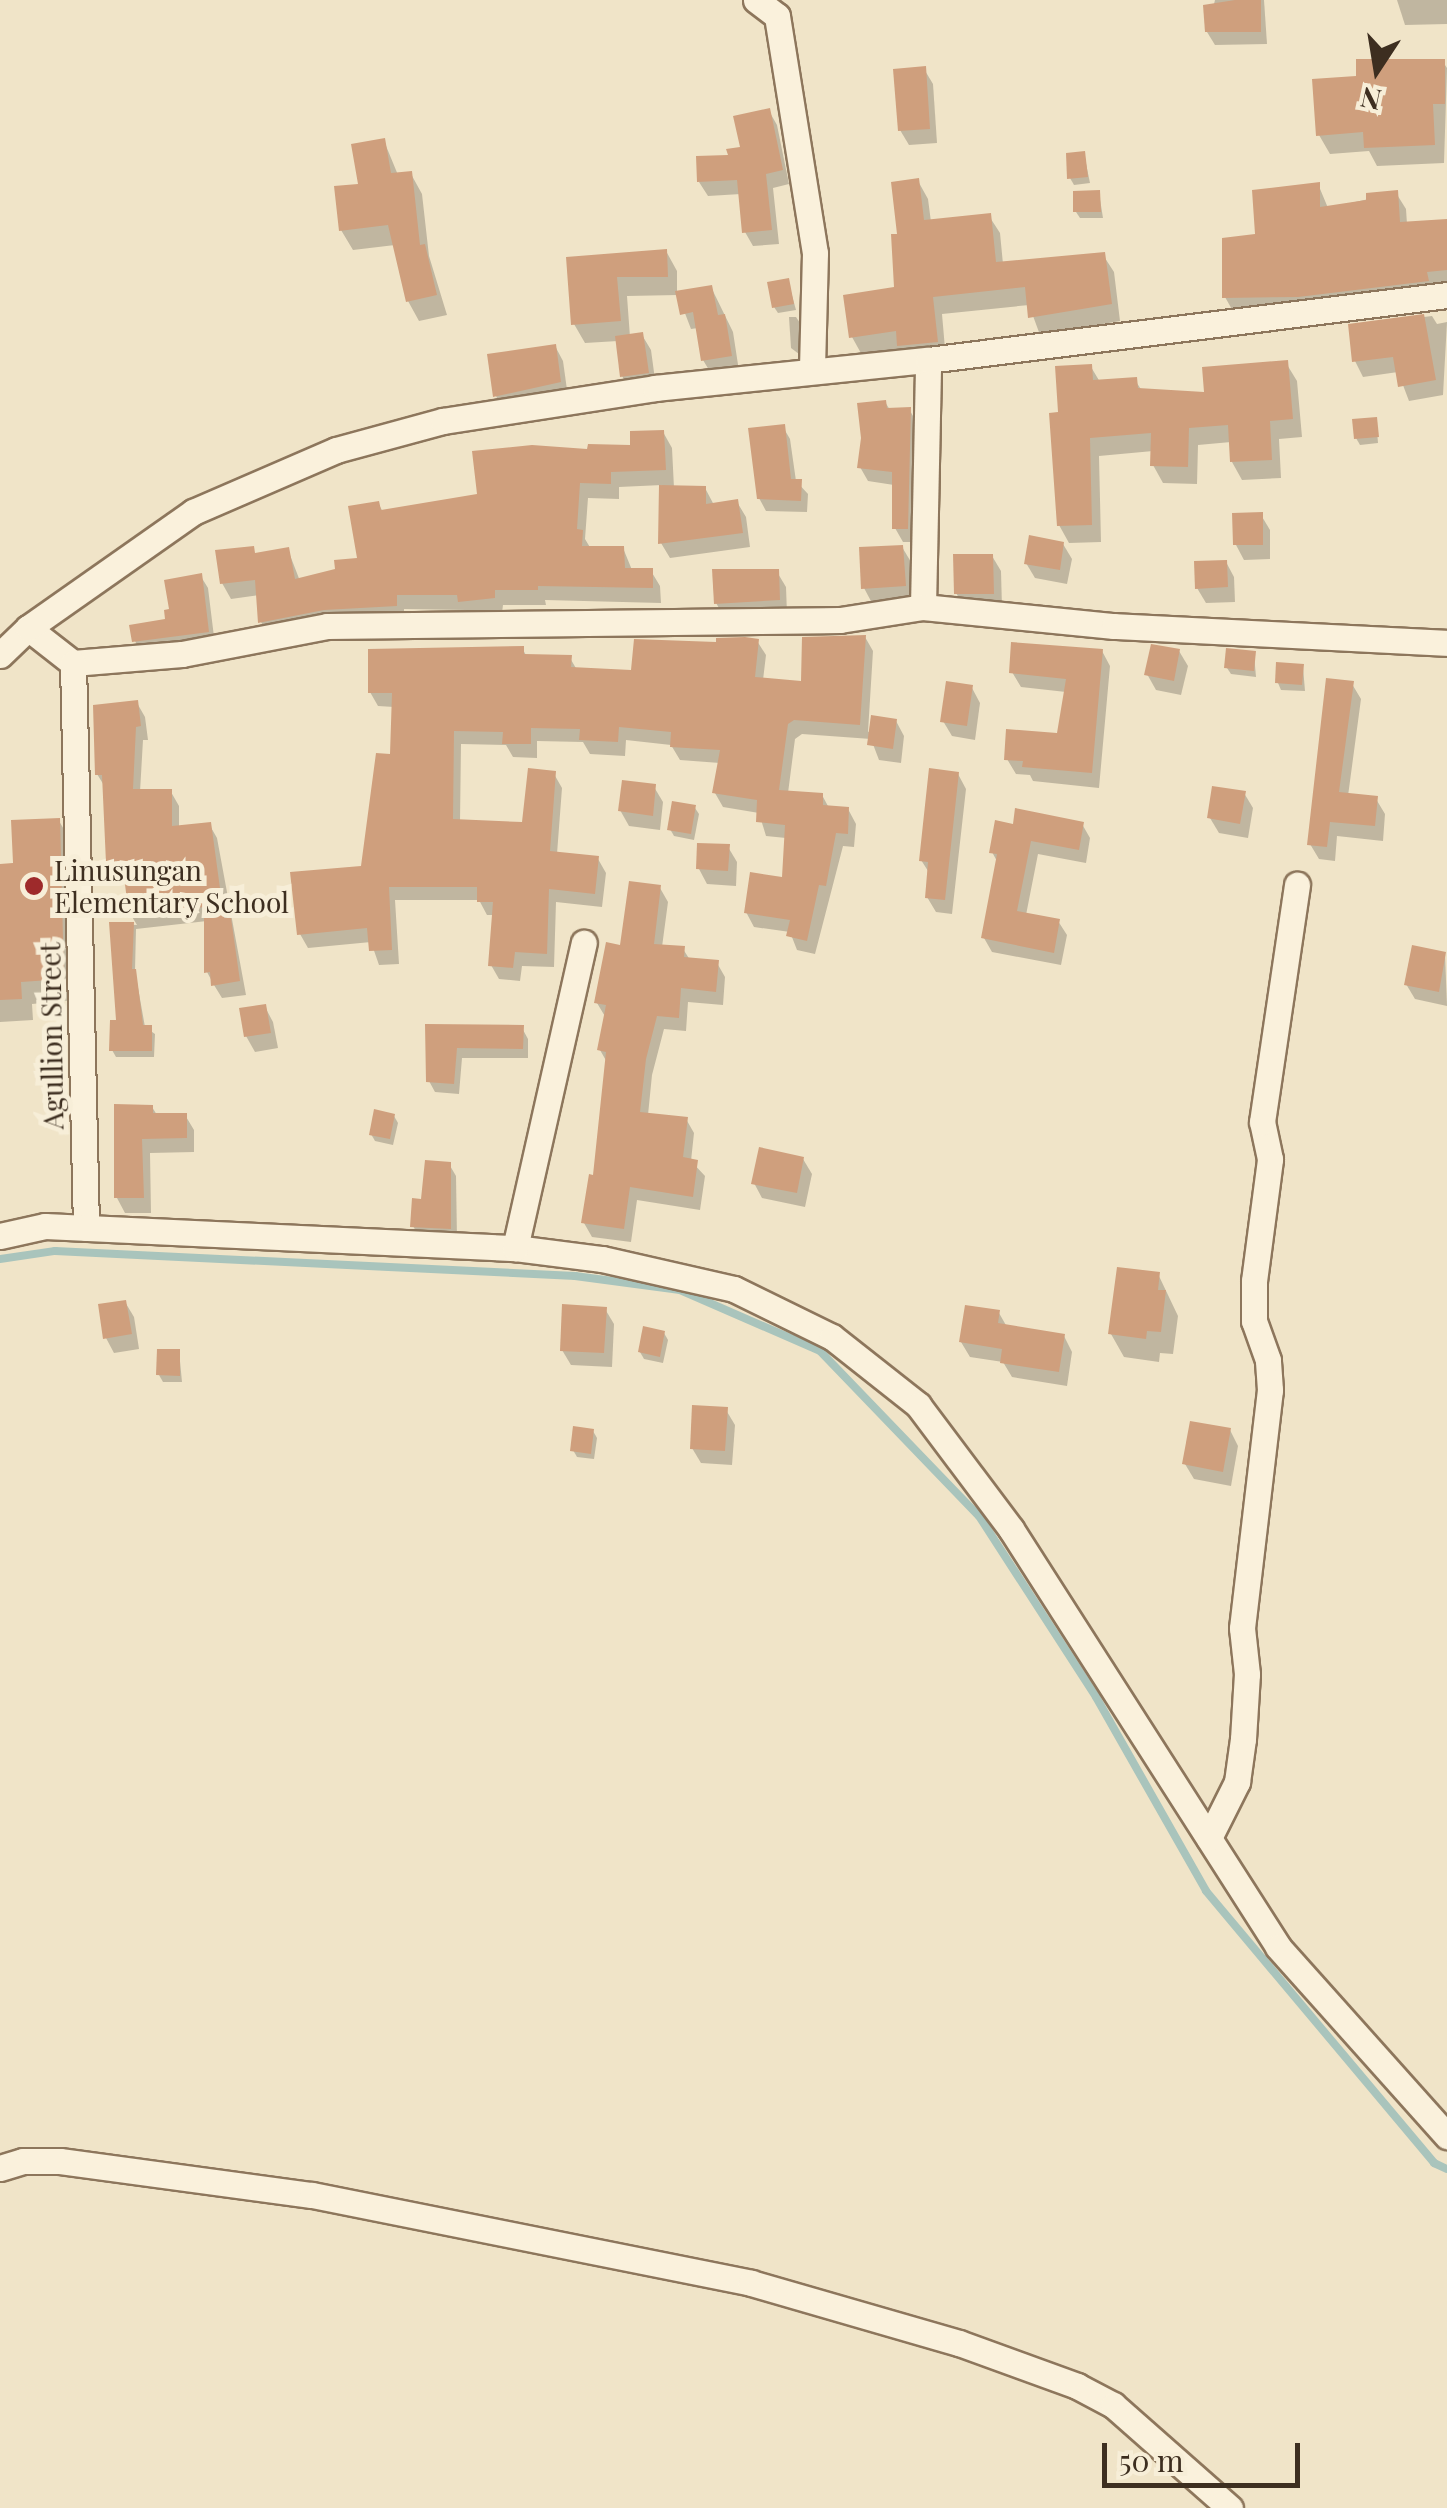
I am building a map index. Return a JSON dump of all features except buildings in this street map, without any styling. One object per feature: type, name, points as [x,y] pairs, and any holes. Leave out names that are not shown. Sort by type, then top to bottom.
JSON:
[{"type":"street","points":[[756,0],[777,16],[814,253],[812,370]]},
{"type":"street","points":[[0,655],[28,628],[193,512],[336,450],[443,421],[542,403],[928,360],[1447,295]]},
{"type":"street","points":[[924,608],[928,360]]},
{"type":"street","points":[[28,628],[73,664],[182,654],[327,626],[840,620],[924,608],[1114,626],[1447,643]]},
{"type":"street","name":"Agullion Street","points":[[73,664],[86,1228]]},
{"type":"street","points":[[1209,1838],[1238,1782],[1243,1740],[1247,1674],[1242,1628],[1270,1390],[1268,1360],[1254,1321],[1254,1281],[1270,1159],[1262,1122],[1297,885]]},
{"type":"street","points":[[515,1248],[584,943]]},
{"type":"street","points":[[0,1236],[45,1226],[515,1248],[602,1259],[734,1289],[832,1337],[918,1404],[1011,1529],[1278,1947],[1447,2136]]},
{"type":"street","points":[[0,2168],[23,2161],[60,2162],[312,2195],[751,2283],[959,2344],[1078,2386],[1113,2405],[1230,2508]]},
{"type":"waterway","points":[[0,1259],[55,1251],[575,1276],[680,1290],[820,1351],[979,1516],[1096,1697],[1206,1891],[1434,2163],[1447,2169]]},
{"type":"place","name":"Linusungan Elementary School","points":[[34,886]]}]
